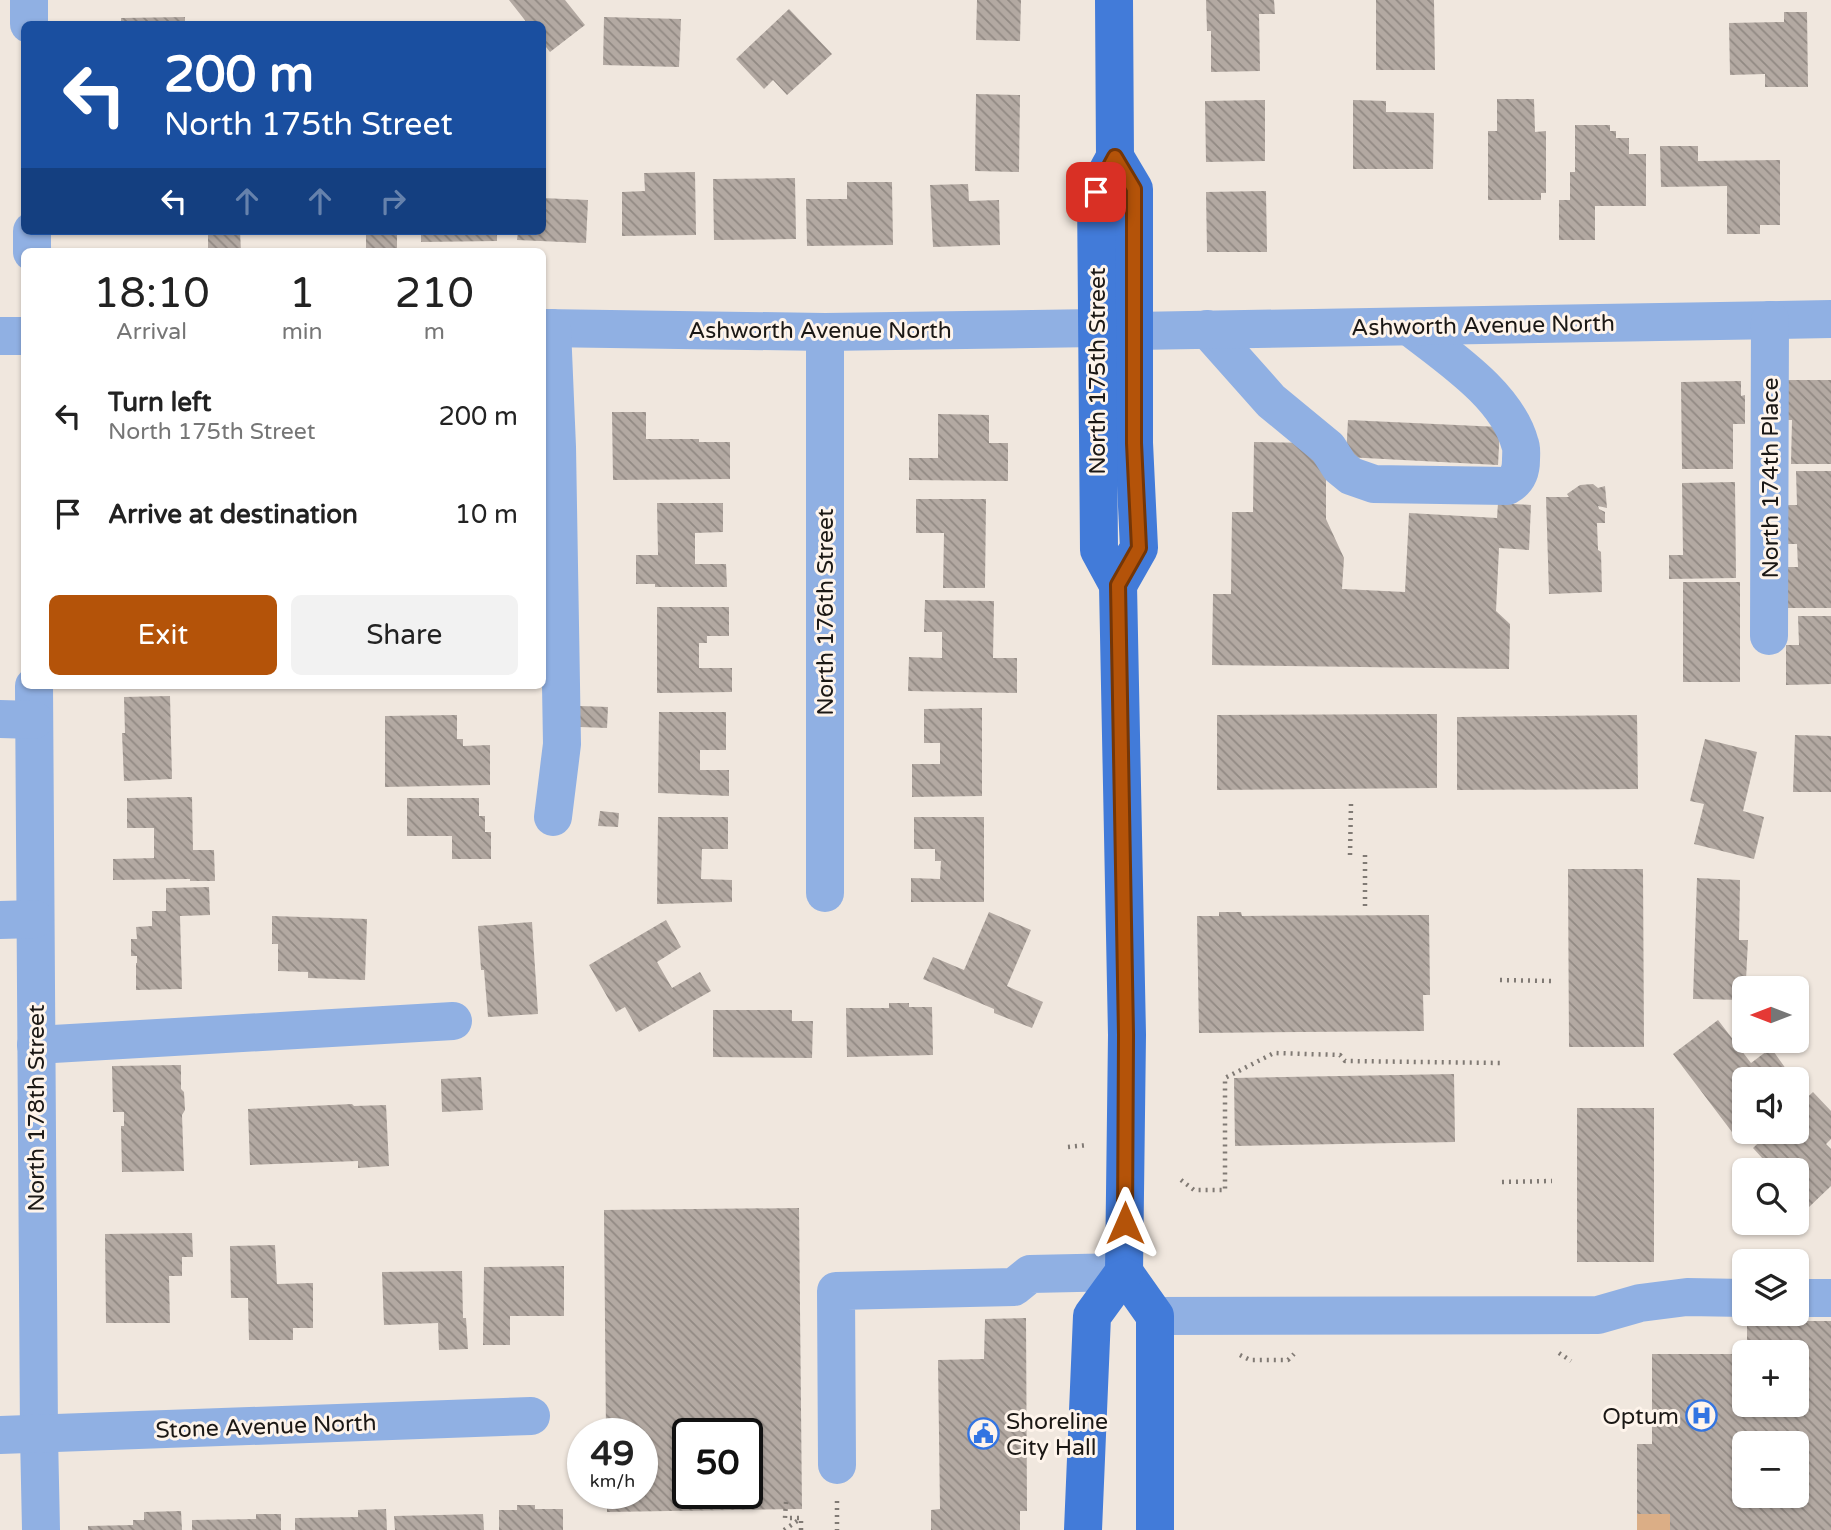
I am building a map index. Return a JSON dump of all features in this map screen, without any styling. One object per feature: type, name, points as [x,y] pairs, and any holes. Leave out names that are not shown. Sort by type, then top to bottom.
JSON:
[{"type":"main road","name":"North 175th Street","points":[[1114,0],[1115,157],[1096,192],[1097,328],[1099,550],[1118,585],[1126,1035],[1124,1272]]},
{"type":"main road","name":"North 175th Street","points":[[1115,157],[1134,189],[1134,443],[1139,548],[1118,585]]},
{"type":"main road","points":[[1083,1530],[1092,1316],[1124,1272],[1155,1316],[1155,1530]]},
{"type":"street","points":[[29,0],[30,21]]},
{"type":"street","name":"Ashworth Avenue North","points":[[1134,331],[1831,319]]},
{"type":"street","name":"North 174th Place","points":[[1769,636],[1770,320]]},
{"type":"street","points":[[1207,329],[1271,401],[1328,448],[1340,467],[1351,476],[1374,484],[1507,486],[1516,482],[1521,470],[1521,445],[1508,416],[1488,390],[1410,327]]},
{"type":"street","points":[[547,328],[557,447],[562,744],[553,817]]},
{"type":"street","name":"Ashworth Avenue North","points":[[547,328],[825,332],[1097,328]]},
{"type":"street","name":"North 176th Street","points":[[825,332],[825,893]]},
{"type":"street","points":[[0,336],[21,336]]},
{"type":"street","name":"North 178th Street","points":[[23,708],[17,920],[36,1045],[41,1530]]},
{"type":"street","points":[[36,1045],[453,1021]]},
{"type":"street","points":[[837,1465],[836,1291],[1014,1286],[1031,1274],[1124,1272]]},
{"type":"street","points":[[1155,1316],[1598,1315],[1640,1303],[1687,1297],[1732,1298]]},
{"type":"street","points":[[1809,1298],[1831,1298]]},
{"type":"street","name":"Stone Avenue North","points":[[0,1435],[531,1416]]},
{"type":"path","points":[[1350,855],[1351,804]]},
{"type":"path","points":[[1365,855],[1365,909]]},
{"type":"path","points":[[1500,980],[1551,981]]},
{"type":"path","points":[[1181,1181],[1194,1190],[1225,1190],[1225,1079],[1274,1053],[1340,1055],[1345,1062],[1501,1063]]},
{"type":"path","points":[[1502,1182],[1552,1181]]},
{"type":"path","points":[[786,1502],[785,1518],[801,1518]]},
{"type":"path","points":[[783,1530],[801,1518]]},
{"type":"path","points":[[801,1518],[802,1530]]},
{"type":"shaded area","points":[[1637,1514],[1670,1514],[1670,1530],[1637,1530]]},
{"type":"building","points":[[509,0],[565,0],[585,25],[550,52],[546,47],[546,21],[526,21]]},
{"type":"building","points":[[977,0],[1021,0],[1020,41],[976,40]]},
{"type":"building","points":[[1206,0],[1274,0],[1275,14],[1259,14],[1260,71],[1211,72],[1211,31],[1207,31]]},
{"type":"building","points":[[1376,0],[1434,0],[1435,70],[1376,70]]},
{"type":"building","points":[[789,9],[832,54],[787,95],[773,80],[764,89],[736,59]]},
{"type":"building","points":[[1784,12],[1807,12],[1808,87],[1765,87],[1765,74],[1730,75],[1729,23],[1784,22]]},
{"type":"building","points":[[185,17],[185,21],[121,21],[121,18]]},
{"type":"building","points":[[604,17],[681,19],[679,67],[603,65]]},
{"type":"building","points":[[976,94],[1020,95],[1019,172],[975,171]]},
{"type":"building","points":[[1497,99],[1534,99],[1535,132],[1546,131],[1546,193],[1541,193],[1541,200],[1488,200],[1488,131],[1497,131]]},
{"type":"building","points":[[1265,100],[1265,161],[1206,162],[1205,101]]},
{"type":"building","points":[[1353,100],[1386,101],[1386,112],[1434,113],[1433,169],[1353,169]]},
{"type":"building","points":[[1575,125],[1610,125],[1610,131],[1616,131],[1616,138],[1629,138],[1629,154],[1646,154],[1646,206],[1595,206],[1595,240],[1559,240],[1559,200],[1570,200],[1570,172],[1575,172]]},
{"type":"building","points":[[1660,146],[1698,146],[1698,161],[1780,160],[1780,225],[1760,225],[1760,234],[1727,234],[1727,186],[1661,187]]},
{"type":"building","points":[[695,172],[696,235],[622,236],[622,192],[645,191],[644,173]]},
{"type":"building","points":[[795,178],[796,239],[714,240],[713,179]]},
{"type":"building","points":[[847,182],[892,182],[893,245],[807,246],[806,199],[847,199]]},
{"type":"building","points":[[968,184],[969,201],[999,200],[1000,245],[933,247],[930,185]]},
{"type":"building","points":[[1266,191],[1267,252],[1207,252],[1206,192]]},
{"type":"building","points":[[546,198],[588,200],[586,243],[517,240],[518,235],[546,235]]},
{"type":"building","points":[[208,235],[240,235],[241,248],[208,248]]},
{"type":"building","points":[[366,235],[397,235],[397,248],[366,248]]},
{"type":"building","points":[[421,235],[497,235],[497,241],[421,242]]},
{"type":"building","points":[[1787,380],[1831,380],[1831,464],[1791,464],[1792,420],[1787,420]]},
{"type":"building","points":[[1741,381],[1741,396],[1745,395],[1745,424],[1733,424],[1733,469],[1682,469],[1681,382]]},
{"type":"building","points":[[612,412],[646,412],[646,439],[730,442],[730,479],[613,480]]},
{"type":"building","points":[[938,414],[989,415],[989,443],[1008,443],[1008,481],[909,480],[909,458],[938,458]]},
{"type":"building","points":[[1348,420],[1500,427],[1498,465],[1346,457]]},
{"type":"building","points":[[1254,442],[1317,443],[1326,456],[1326,519],[1344,558],[1342,589],[1405,592],[1409,513],[1497,518],[1498,503],[1531,505],[1529,550],[1499,548],[1496,611],[1510,624],[1509,669],[1212,665],[1213,594],[1231,594],[1232,512],[1253,512]]},
{"type":"building","points":[[1796,471],[1831,471],[1831,608],[1786,608],[1786,567],[1798,567],[1797,544],[1786,544],[1785,505],[1797,505]]},
{"type":"building","points":[[1735,482],[1736,578],[1669,579],[1669,555],[1683,555],[1682,483]]},
{"type":"building","points":[[1593,484],[1598,488],[1605,486],[1607,508],[1598,506],[1605,512],[1605,523],[1597,523],[1602,592],[1549,594],[1546,497],[1569,497],[1567,494],[1580,485]]},
{"type":"building","points":[[916,499],[986,499],[985,588],[943,588],[944,533],[916,533]]},
{"type":"building","points":[[657,503],[723,503],[723,532],[695,533],[695,564],[726,564],[727,587],[655,587],[655,584],[636,584],[636,555],[658,555]]},
{"type":"building","points":[[1683,582],[1740,582],[1740,682],[1683,682]]},
{"type":"building","points":[[925,600],[994,601],[993,658],[1017,658],[1017,693],[908,691],[909,657],[942,658],[942,632],[924,632]]},
{"type":"building","points":[[657,607],[729,607],[729,636],[707,636],[707,643],[699,643],[699,668],[732,668],[732,692],[657,693]]},
{"type":"building","points":[[1798,616],[1831,616],[1831,684],[1786,685],[1786,645],[1799,645]]},
{"type":"building","points":[[170,696],[172,779],[124,781],[124,697]]},
{"type":"building","points":[[580,706],[608,707],[607,728],[580,727]]},
{"type":"building","points":[[982,708],[982,796],[912,797],[912,764],[940,764],[940,743],[924,743],[924,709]]},
{"type":"building","points":[[659,712],[726,712],[726,750],[700,750],[700,770],[729,770],[729,796],[658,793]]},
{"type":"building","points":[[1437,714],[1437,788],[1217,790],[1217,715]]},
{"type":"building","points":[[457,715],[457,739],[463,739],[463,746],[490,745],[490,785],[385,787],[385,716]]},
{"type":"building","points":[[1637,715],[1638,789],[1457,790],[1457,717]]},
{"type":"building","points":[[1795,735],[1831,736],[1831,792],[1793,792]]},
{"type":"building","points":[[1705,739],[1757,752],[1743,811],[1764,817],[1754,859],[1694,844],[1704,804],[1690,801]]},
{"type":"building","points":[[192,797],[193,850],[214,850],[215,881],[113,880],[113,859],[154,858],[154,828],[127,828],[127,798]]},
{"type":"building","points":[[407,798],[479,798],[479,816],[485,816],[485,832],[491,832],[491,859],[452,859],[452,836],[407,836]]},
{"type":"building","points":[[600,811],[619,813],[618,827],[598,826]]},
{"type":"building","points":[[658,817],[728,817],[728,849],[702,849],[701,879],[732,880],[732,902],[657,904]]},
{"type":"building","points":[[914,817],[984,817],[984,902],[911,902],[911,878],[940,879],[941,861],[935,861],[935,849],[914,849]]},
{"type":"building","points":[[1568,869],[1643,869],[1644,1047],[1569,1047]]},
{"type":"building","points":[[1697,878],[1740,880],[1739,940],[1748,940],[1746,976],[1732,976],[1732,1000],[1693,999]]},
{"type":"building","points":[[209,887],[210,915],[180,916],[182,989],[136,990],[137,956],[131,956],[131,939],[137,939],[136,927],[152,926],[152,911],[166,911],[166,888]]},
{"type":"building","points":[[989,912],[1031,930],[1007,986],[1043,1002],[1032,1028],[923,979],[933,957],[964,970]]},
{"type":"building","points":[[1219,912],[1241,912],[1242,916],[1429,915],[1430,995],[1423,995],[1424,1031],[1199,1033],[1197,916],[1219,916]]},
{"type":"building","points":[[272,916],[367,919],[365,980],[308,978],[308,972],[278,971],[278,944],[272,944]]},
{"type":"building","points":[[666,920],[681,947],[657,962],[672,988],[700,972],[711,991],[639,1032],[625,1007],[616,1012],[589,965]]},
{"type":"building","points":[[532,922],[538,1014],[488,1017],[478,926]]},
{"type":"building","points":[[889,1003],[909,1003],[909,1007],[932,1007],[933,1055],[847,1057],[846,1008],[889,1008]]},
{"type":"building","points":[[713,1010],[792,1010],[792,1021],[813,1021],[812,1058],[713,1057]]},
{"type":"building","points":[[1718,1020],[1732,1038],[1732,1054],[1744,1054],[1751,1063],[1763,1054],[1775,1054],[1785,1067],[1732,1067],[1732,1132],[1673,1054]]},
{"type":"building","points":[[181,1065],[181,1089],[184,1092],[185,1110],[182,1115],[184,1171],[122,1172],[121,1126],[124,1126],[124,1112],[113,1112],[112,1066]]},
{"type":"building","points":[[1454,1074],[1455,1142],[1235,1146],[1234,1078]]},
{"type":"building","points":[[481,1077],[483,1110],[442,1112],[441,1079]]},
{"type":"building","points":[[1813,1092],[1831,1111],[1831,1139],[1826,1144],[1831,1149],[1831,1186],[1809,1207],[1809,1158],[1762,1158],[1753,1148],[1757,1144],[1809,1144],[1809,1096]]},
{"type":"building","points":[[386,1105],[389,1166],[358,1168],[358,1161],[250,1165],[248,1109]]},
{"type":"building","points":[[1577,1108],[1654,1108],[1654,1262],[1577,1262]]},
{"type":"building","points":[[799,1208],[802,1509],[607,1512],[607,1509],[658,1509],[658,1418],[606,1418],[604,1210]]},
{"type":"building","points":[[192,1233],[193,1257],[182,1257],[182,1276],[169,1276],[170,1323],[106,1323],[105,1234]]},
{"type":"building","points":[[275,1245],[277,1284],[313,1283],[313,1328],[293,1328],[293,1340],[249,1340],[248,1298],[231,1298],[230,1246]]},
{"type":"building","points":[[564,1266],[564,1316],[510,1316],[510,1345],[483,1345],[484,1267]]},
{"type":"building","points":[[462,1271],[463,1318],[466,1318],[468,1349],[439,1350],[438,1323],[384,1325],[382,1272]]},
{"type":"building","name":"Shoreline City Hall","points":[[1026,1318],[1027,1511],[1020,1511],[1020,1530],[931,1530],[931,1510],[940,1509],[938,1360],[984,1359],[985,1319]]},
{"type":"building","points":[[1809,1321],[1831,1321],[1831,1530],[1670,1530],[1670,1514],[1637,1514],[1637,1444],[1652,1444],[1652,1354],[1732,1354],[1732,1417],[1809,1417],[1809,1340],[1747,1340],[1747,1326],[1809,1326]]},
{"type":"building","points":[[517,1505],[535,1505],[535,1509],[563,1509],[563,1530],[499,1530],[499,1510],[517,1510]]},
{"type":"building","points":[[386,1509],[387,1530],[295,1530],[295,1518],[358,1517],[358,1510]]},
{"type":"building","points":[[181,1511],[182,1530],[88,1530],[88,1526],[133,1525],[133,1520],[144,1520],[144,1512]]},
{"type":"building","points":[[256,1514],[281,1514],[281,1530],[192,1530],[192,1520],[256,1519]]},
{"type":"building","points":[[483,1514],[484,1530],[395,1530],[394,1516]]},
{"type":"place","name":"Optum","points":[[1702,1416]]},
{"type":"place","name":"Shoreline City Hall","points":[[983,1434]]},
{"type":"route","points":[[1096,192],[1115,157],[1134,189],[1134,443],[1139,548],[1118,585],[1126,1035],[1125,1223]]}]
